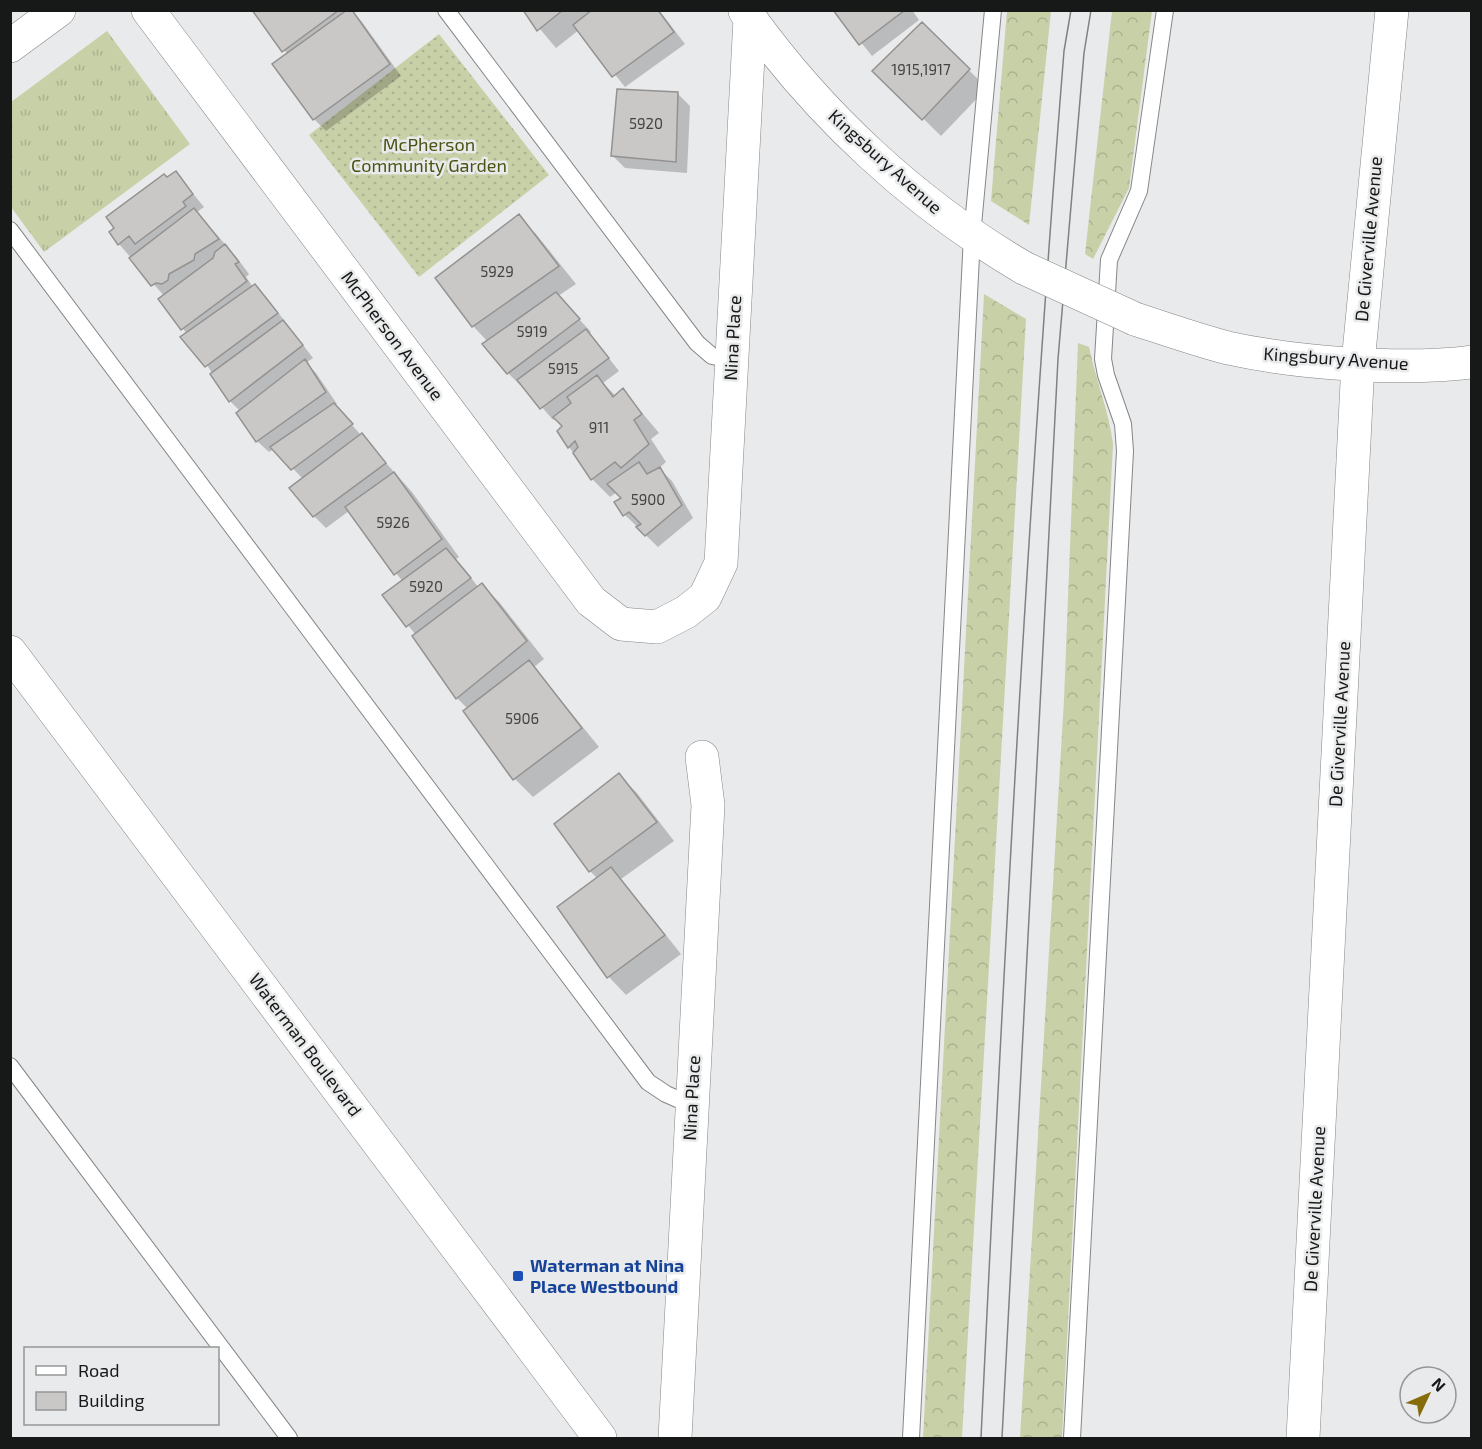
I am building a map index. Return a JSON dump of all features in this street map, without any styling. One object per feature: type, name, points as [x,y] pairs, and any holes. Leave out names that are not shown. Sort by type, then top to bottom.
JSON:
[{"type":"street","points":[[10,46],[59,10]]},
{"type":"street","name":"McPherson Avenue","points":[[148,10],[591,601],[621,624],[657,627]]},
{"type":"street","name":"De Giverville Avenue","points":[[1303,1438],[1358,363],[1392,10]]},
{"type":"street","name":"Nina Place","points":[[657,627],[686,612],[705,597],[721,564],[747,15]]},
{"type":"street","name":"Kingsbury Avenue","points":[[747,15],[831,116],[912,191],[972,236],[1024,268],[1135,319],[1227,347],[1267,355],[1358,363],[1447,365],[1472,362]]},
{"type":"street","name":"Waterman Boulevard","points":[[10,652],[600,1438]]},
{"type":"street","name":"Nina Place","points":[[675,1438],[708,805],[702,757]]},
{"type":"lane","points":[[446,10],[697,343],[712,356],[732,360]]},
{"type":"lane","points":[[912,1438],[972,236],[993,10]]},
{"type":"lane","points":[[1072,1438],[1125,451],[1123,424],[1106,375],[1103,359],[1109,260],[1139,191],[1165,10]]},
{"type":"lane","points":[[10,230],[648,1082],[666,1094],[691,1105]]},
{"type":"lane","points":[[10,1066],[289,1438]]},
{"type":"green space","points":[[1007,11],[1051,11],[1029,225],[991,201]]},
{"type":"green space","points":[[1112,11],[1152,11],[1129,188],[1093,259],[1085,254]]},
{"type":"green space","points":[[107,31],[190,144],[44,252],[11,207],[11,102]]},
{"type":"green space","name":"McPherson Community Garden","points":[[439,34],[549,175],[419,277],[309,135]]},
{"type":"green space","points":[[984,294],[1026,319],[962,1438],[923,1438]]},
{"type":"green space","points":[[1078,343],[1089,347],[1109,420],[1113,444],[1062,1438],[1020,1438],[1064,700]]},
{"type":"building","points":[[252,10],[339,10],[282,52]]},
{"type":"building","points":[[347,10],[352,10],[390,64],[313,120],[272,64]]},
{"type":"building","points":[[523,10],[563,10],[537,31]]},
{"type":"building","points":[[592,10],[658,10],[674,32],[612,77],[573,25]]},
{"type":"building","points":[[833,10],[905,10],[859,45]]},
{"type":"building","points":[[922,22],[970,69],[922,120],[872,71]]},
{"type":"building","points":[[617,89],[678,92],[676,162],[611,156]]},
{"type":"building","points":[[176,171],[193,194],[183,202],[186,206],[135,244],[129,236],[118,245],[109,232],[114,228],[106,217],[164,174],[167,177]]},
{"type":"building","points":[[194,208],[219,239],[195,254],[194,260],[169,274],[168,280],[151,286],[129,258]]},
{"type":"building","points":[[519,214],[559,266],[472,327],[435,278]]},
{"type":"building","points":[[225,244],[239,262],[235,264],[247,281],[181,330],[158,299],[213,258],[215,252]]},
{"type":"building","points":[[255,284],[278,313],[205,367],[180,337]]},
{"type":"building","points":[[556,292],[580,319],[507,374],[482,344]]},
{"type":"building","points":[[283,320],[303,345],[229,402],[210,374]]},
{"type":"building","points":[[586,329],[609,358],[540,409],[517,380]]},
{"type":"building","points":[[305,359],[326,392],[256,442],[236,413]]},
{"type":"building","points":[[597,375],[613,397],[623,388],[642,414],[634,420],[649,444],[621,468],[615,462],[591,480],[573,453],[578,447],[575,441],[568,448],[557,431],[562,426],[553,417],[571,403],[567,397]]},
{"type":"building","points":[[334,403],[353,424],[291,470],[270,447]]},
{"type":"building","points":[[362,433],[386,463],[313,517],[289,488]]},
{"type":"building","points":[[639,462],[647,474],[660,467],[682,505],[645,536],[636,527],[641,524],[629,512],[623,516],[614,502],[621,498],[607,484]]},
{"type":"building","points":[[394,472],[442,539],[394,575],[345,507]]},
{"type":"building","points":[[446,548],[471,578],[406,627],[382,595]]},
{"type":"building","points":[[482,583],[527,641],[456,699],[412,636]]},
{"type":"building","points":[[529,660],[582,728],[513,780],[463,711]]},
{"type":"building","points":[[619,773],[657,822],[589,872],[554,824]]},
{"type":"building","points":[[611,867],[665,935],[607,978],[557,907]]},
{"type":"tram line","points":[[981,1438],[1027,571],[1064,51],[1071,10]]},
{"type":"tram line","points":[[1002,1438],[1058,359],[1084,53],[1091,10]]},
{"type":"place","name":"Waterman at Nina Place Westbound","points":[[518,1276]]}]
